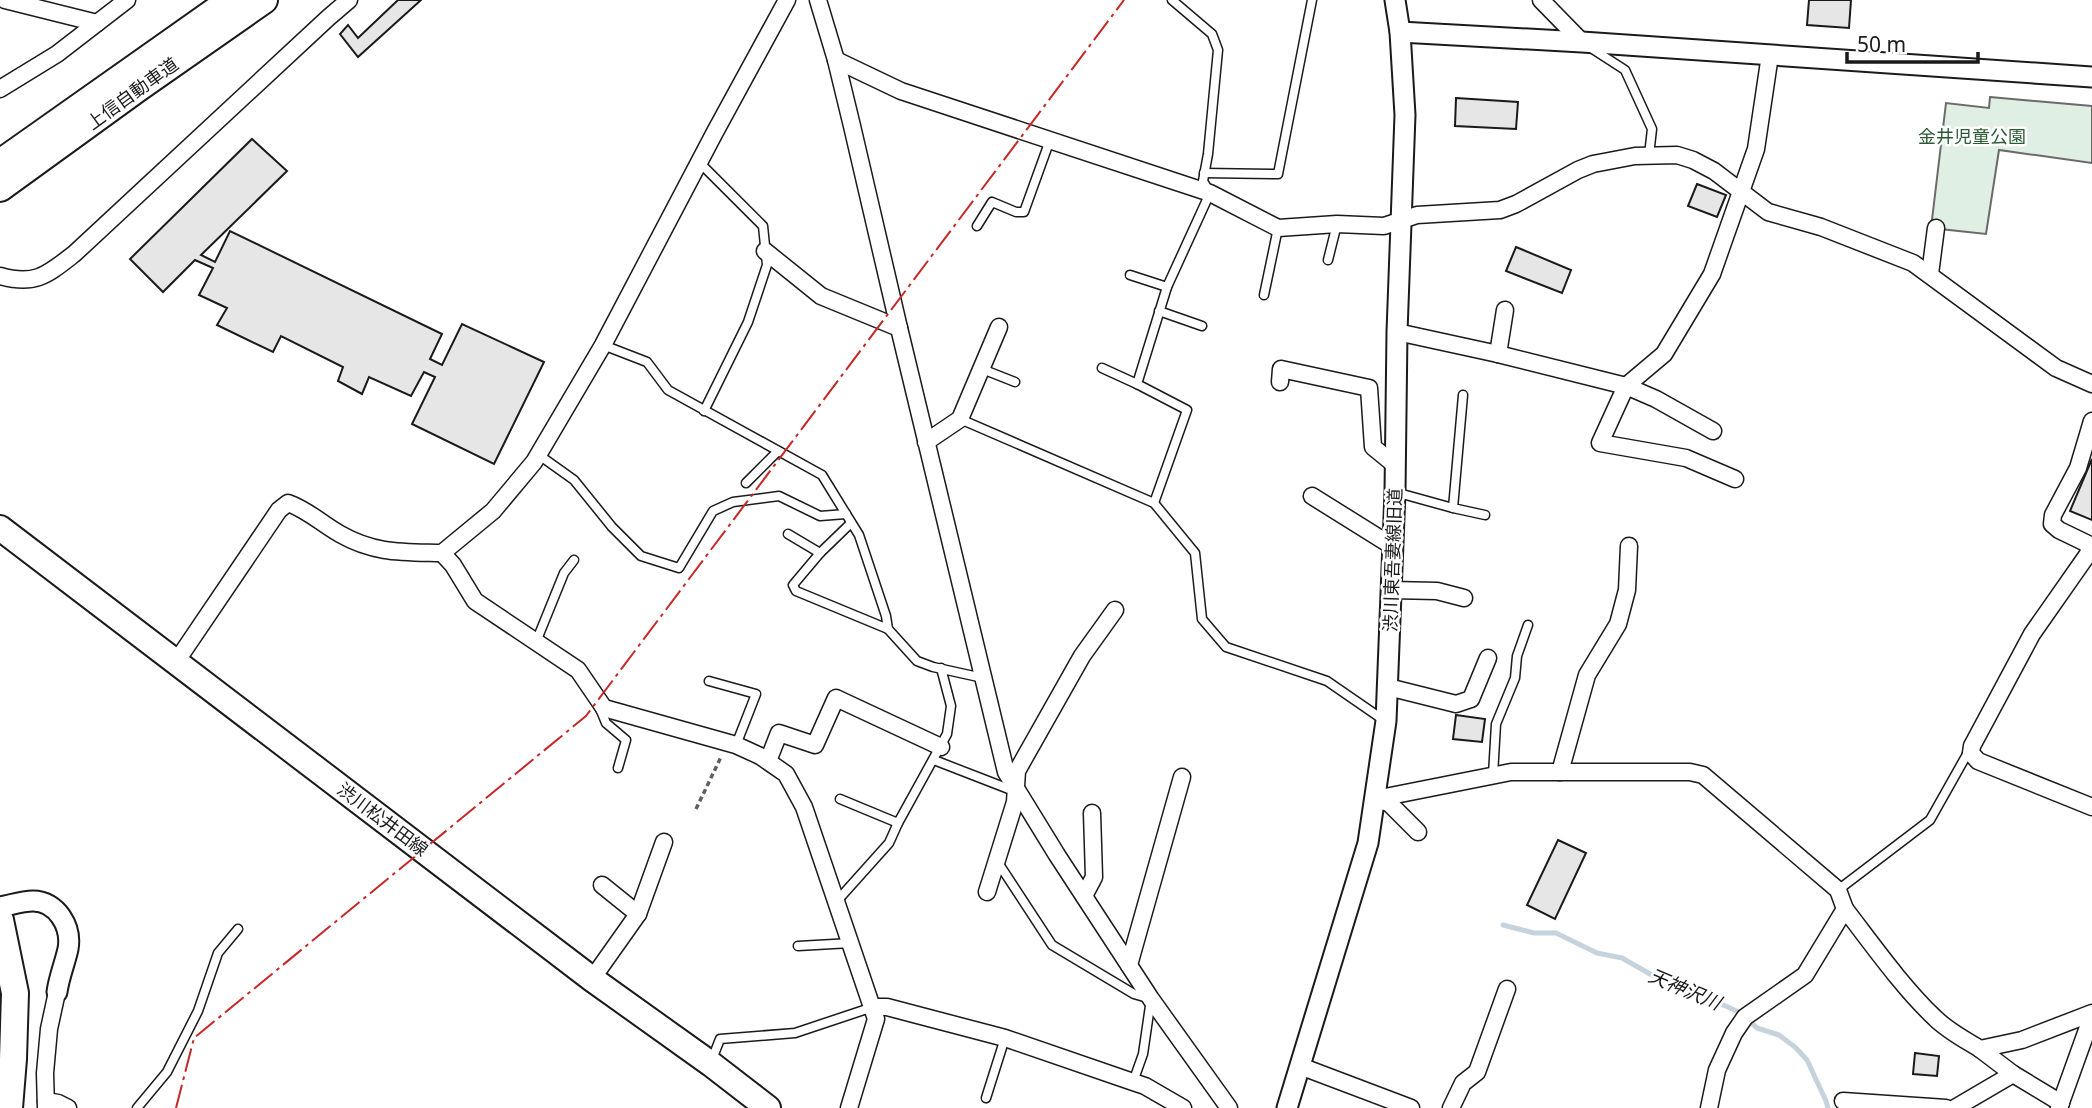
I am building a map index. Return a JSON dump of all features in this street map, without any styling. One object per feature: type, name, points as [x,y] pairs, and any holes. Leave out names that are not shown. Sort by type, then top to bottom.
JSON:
[{"type":"highway","name":"上信自動車道","points":[[0,163],[231,0]]},
{"type":"highway","name":"上信自動車道","points":[[0,188],[264,0]]},
{"type":"highway","points":[[0,919],[15,993],[9,1108]]},
{"type":"main road","name":"渋川松井田線","points":[[0,528],[592,979],[768,1108]]},
{"type":"street","points":[[5,0],[97,23]]},
{"type":"street","points":[[0,89],[57,54],[127,0]]},
{"type":"street","points":[[0,276],[30,281],[52,271],[74,254],[349,0]]},
{"type":"street","points":[[442,554],[492,511],[539,455],[603,345],[787,0]]},
{"type":"street","points":[[818,0],[836,60],[1006,772],[1151,999],[1229,1108]]},
{"type":"street","name":"渋川東吾妻線旧道","points":[[1287,1108],[1368,843],[1386,721],[1405,115],[1400,32],[1395,0]]},
{"type":"street","points":[[1541,0],[1582,42]]},
{"type":"street","points":[[1400,32],[2092,77]]},
{"type":"street","points":[[1735,479],[1686,458],[1600,443],[1626,386],[1664,354],[1712,274],[1756,149],[1770,55]]},
{"type":"street","points":[[836,60],[901,91],[1210,194],[1278,228],[1337,224],[1384,226],[1417,215],[1500,210],[1593,164],[1650,155],[1677,155],[1714,171],[1768,212],[1821,227],[1913,263],[2056,368],[2092,384]]},
{"type":"street","points":[[1930,274],[1937,228]]},
{"type":"street","points":[[765,251],[821,296],[899,328]]},
{"type":"street","points":[[1498,354],[1505,310]]},
{"type":"street","points":[[926,442],[960,419],[999,327]]},
{"type":"street","points":[[1397,332],[1626,386],[1656,399],[1713,431]]},
{"type":"street","points":[[1279,382],[1281,369],[1369,388],[1373,447],[1395,466]]},
{"type":"street","points":[[2092,421],[2078,468],[2053,515],[2052,524],[2090,545],[2088,554],[2032,634],[1972,746],[1971,753],[1978,761],[2092,807]]},
{"type":"street","points":[[1312,496],[1392,546]]},
{"type":"street","points":[[176,662],[279,510],[288,503],[303,508],[337,533],[370,548],[391,552],[442,554],[453,565],[475,601],[578,670],[604,708],[732,744],[768,761],[786,774],[804,807],[876,1018],[849,1108]]},
{"type":"street","points":[[1560,772],[1587,675],[1618,624],[1627,590],[1629,546]]},
{"type":"street","points":[[1391,590],[1437,591],[1464,598]]},
{"type":"street","points":[[987,892],[1017,792],[1017,771],[1082,656],[1115,610]]},
{"type":"street","points":[[1388,687],[1456,704],[1471,699],[1488,657]]},
{"type":"street","points":[[768,761],[779,733],[815,745],[836,698],[937,753]]},
{"type":"street","points":[[1375,799],[1511,772],[1689,772],[1703,775],[1838,890],[1845,909],[1935,1018],[2060,1106],[2092,1015]]},
{"type":"street","points":[[1129,965],[1182,777]]},
{"type":"street","points":[[1375,799],[1389,803],[1418,832]]},
{"type":"street","points":[[1084,896],[1094,877],[1092,813]]},
{"type":"street","points":[[592,979],[638,914],[664,842]]},
{"type":"street","points":[[602,885],[638,914]]},
{"type":"street","points":[[0,906],[33,901],[45,903],[57,912],[65,923],[68,947],[49,1029],[45,1073],[46,1105],[58,1103],[68,1108]]},
{"type":"street","points":[[1709,1108],[1717,1070],[1742,1021],[1805,975],[1845,909]]},
{"type":"street","points":[[1451,1108],[1464,1083],[1477,1072],[1507,989]]},
{"type":"street","points":[[873,1007],[887,1007],[1006,1038],[1145,1086],[1183,1108]]},
{"type":"street","points":[[1980,1049],[2022,1040],[2092,1015]]},
{"type":"street","points":[[1300,1066],[1410,1108]]},
{"type":"street","points":[[1955,1108],[2013,1074]]},
{"type":"street","points":[[1843,1101],[1946,1108]]},
{"type":"lane","points":[[1137,384],[1167,287],[1210,194],[1203,181],[1218,50],[1212,34],[1172,0]]},
{"type":"lane","points":[[1204,173],[1278,174],[1312,0]]},
{"type":"lane","points":[[1582,42],[1625,70],[1652,129],[1650,155]]},
{"type":"lane","points":[[977,226],[992,202],[1016,212],[1024,212],[1050,140]]},
{"type":"lane","points":[[699,162],[763,226],[767,265],[748,323],[704,411]]},
{"type":"lane","points":[[1328,260],[1337,224]]},
{"type":"lane","points":[[1264,295],[1278,228]]},
{"type":"lane","points":[[1129,275],[1167,287]]},
{"type":"lane","points":[[1159,311],[1202,326]]},
{"type":"lane","points":[[603,345],[647,362],[668,390],[822,475],[859,535],[888,629]]},
{"type":"lane","points":[[1102,368],[1187,410],[1154,503]]},
{"type":"lane","points":[[982,369],[1015,382]]},
{"type":"lane","points":[[1453,508],[1463,394]]},
{"type":"lane","points":[[960,419],[1154,503],[1195,554],[1202,619],[1226,647],[1327,681],[1386,721]]},
{"type":"lane","points":[[746,483],[778,451]]},
{"type":"lane","points":[[539,455],[574,480],[612,527],[641,556],[679,568],[713,511],[733,502],[779,496],[820,516],[846,514]]},
{"type":"lane","points":[[1395,492],[1485,515]]},
{"type":"lane","points":[[851,523],[793,584],[796,591],[888,629],[917,661],[983,678]]},
{"type":"lane","points":[[788,534],[820,553]]},
{"type":"lane","points":[[536,642],[565,573],[574,560]]},
{"type":"lane","points":[[1493,775],[1496,724],[1515,678],[1517,656],[1528,625]]},
{"type":"lane","points":[[836,901],[889,843],[947,734],[951,706],[941,668]]},
{"type":"lane","points":[[709,681],[756,694],[732,744]]},
{"type":"lane","points":[[592,691],[606,723],[626,740],[618,768]]},
{"type":"lane","points":[[1838,890],[1930,820],[1972,746]]},
{"type":"lane","points":[[937,753],[1017,792]]},
{"type":"lane","points":[[840,799],[898,823]]},
{"type":"lane","points":[[997,861],[1052,945],[1134,994],[1151,999],[1143,1054],[1133,1082]]},
{"type":"lane","points":[[137,1108],[167,1072],[198,1011],[218,953],[238,929]]},
{"type":"lane","points":[[798,946],[851,943]]},
{"type":"lane","points":[[711,1064],[720,1039],[795,1033],[873,1007]]},
{"type":"lane","points":[[986,1098],[1006,1038]]},
{"type":"path","points":[[696,809],[732,744]]},
{"type":"green space","name":"金井児童公園","points":[[1990,97],[2092,106],[2092,163],[1999,150],[1986,234],[1931,228],[1946,103],[1989,108]]},
{"type":"building","points":[[398,0],[421,0],[358,57],[340,34],[348,25],[358,38]]},
{"type":"building","points":[[1809,0],[1851,0],[1849,28],[1807,25]]},
{"type":"building","points":[[1456,98],[1518,102],[1516,129],[1455,126]]},
{"type":"building","points":[[252,139],[287,171],[201,255],[215,262],[230,231],[442,334],[430,359],[442,365],[462,324],[544,362],[494,464],[412,424],[435,377],[424,372],[411,396],[369,377],[362,394],[338,381],[343,367],[281,336],[273,352],[217,325],[227,308],[199,295],[213,268],[195,260],[163,292],[130,259]]},
{"type":"building","points":[[1697,184],[1726,195],[1717,217],[1688,206]]},
{"type":"building","points":[[1516,247],[1571,270],[1562,293],[1506,271]]},
{"type":"building","points":[[2092,459],[2092,520],[2070,511]]},
{"type":"building","points":[[1456,715],[1485,719],[1482,742],[1453,739]]},
{"type":"building","points":[[1558,840],[1586,853],[1555,919],[1527,905]]},
{"type":"building","points":[[1915,1053],[1939,1056],[1937,1076],[1913,1074]]},
{"type":"waterway","name":"天神沢川","points":[[1503,925],[1534,933],[1556,933],[1597,953],[1622,958],[1650,974],[1741,1013],[1757,1028],[1779,1035],[1807,1060],[1828,1108]]},
{"type":"power","points":[[176,1108],[194,1038],[586,716],[1124,0]]}]
